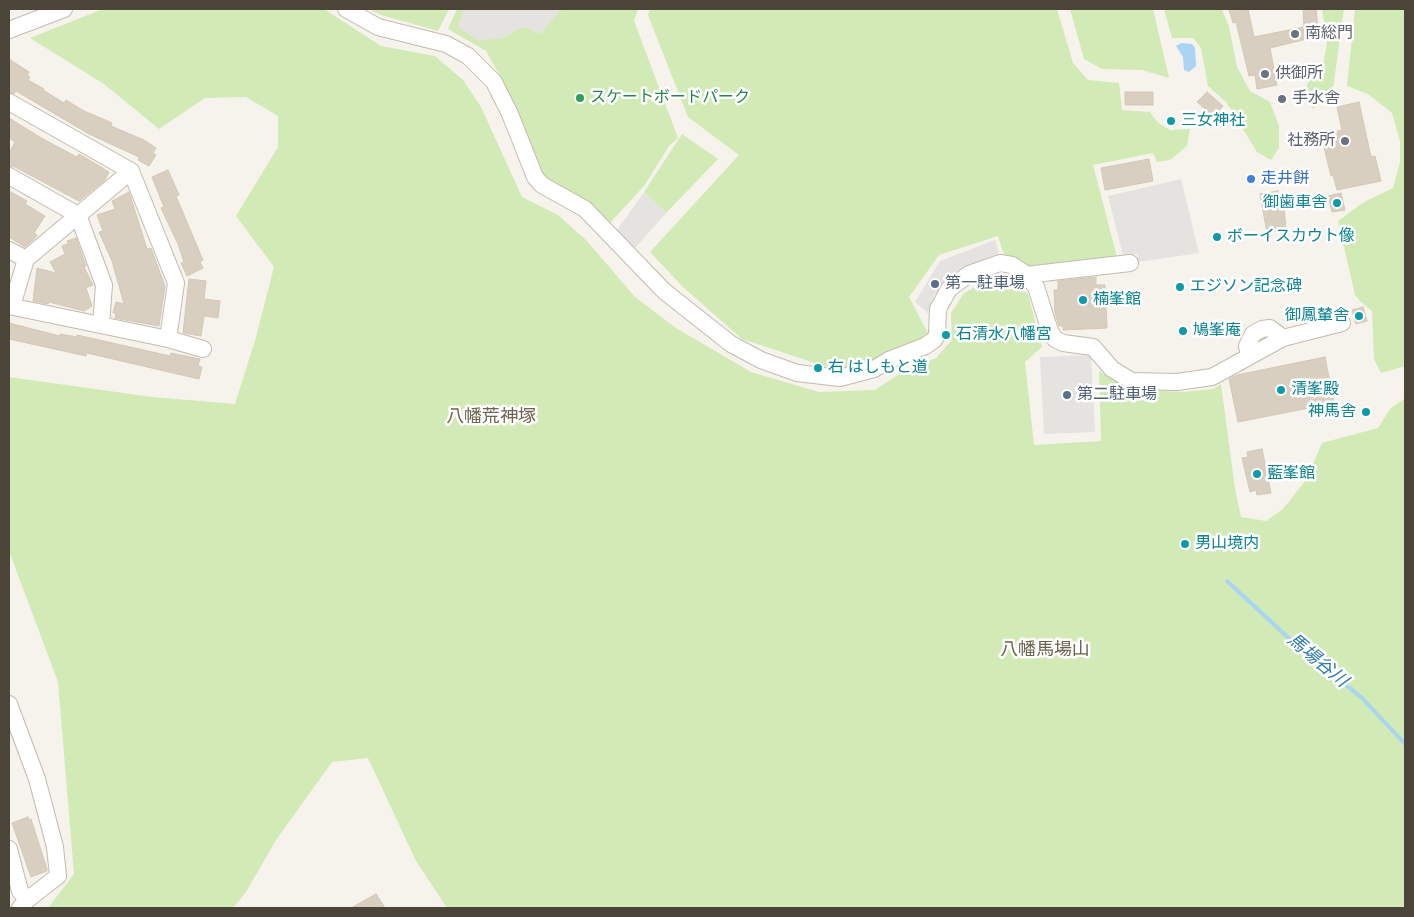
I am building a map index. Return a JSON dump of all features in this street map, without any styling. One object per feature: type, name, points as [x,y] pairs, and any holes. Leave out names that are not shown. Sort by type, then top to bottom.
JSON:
[{"type":"street","points":[[9,30],[64,9]]},
{"type":"street","points":[[346,9],[378,27],[446,44],[468,56],[494,82],[510,114],[535,177],[542,185],[585,209],[676,302],[731,344],[761,360],[797,373],[840,378],[854,375],[874,369],[934,340],[937,335],[938,308],[949,288],[969,274],[1000,263],[1012,265],[1026,275],[1036,287],[1050,330],[1055,339],[1063,343],[1093,347],[1112,369],[1132,381],[1160,383],[1200,380],[1212,377],[1283,338],[1342,323]]},
{"type":"street","points":[[9,102],[131,171],[176,283],[168,339]]},
{"type":"street","points":[[131,171],[26,259],[11,306],[168,339],[203,349]]},
{"type":"street","points":[[9,176],[78,215],[104,285],[101,325]]},
{"type":"street","points":[[9,250],[26,259]]},
{"type":"street","points":[[1026,275],[1130,263]]},
{"type":"street","points":[[9,704],[37,779],[54,847],[58,876],[24,904],[9,849]]},
{"type":"green space","points":[[103,9],[324,9],[381,46],[435,56],[463,80],[481,107],[522,197],[558,215],[587,241],[635,297],[676,328],[751,372],[819,392],[875,390],[902,372],[936,358],[952,340],[951,313],[964,293],[999,275],[1028,294],[1042,347],[1025,362],[1034,445],[1101,441],[1099,371],[1130,389],[1183,392],[1213,389],[1221,384],[1235,489],[1241,517],[1266,521],[1283,509],[1306,480],[1322,443],[1378,428],[1390,409],[1405,398],[1405,908],[447,908],[416,861],[368,758],[332,762],[276,840],[246,892],[233,908],[48,908],[74,874],[58,682],[9,551],[9,377],[152,397],[235,404],[256,337],[274,267],[236,216],[278,147],[278,116],[246,97],[205,98],[159,129],[104,84],[30,38]]},
{"type":"green space","points":[[369,9],[449,9],[438,31],[381,15]]},
{"type":"green space","points":[[457,9],[638,9],[634,21],[678,138],[669,146],[644,186],[608,225],[540,173],[499,74],[486,51],[448,29]]},
{"type":"green space","points":[[650,9],[1057,9],[1073,63],[1088,80],[1119,83],[1122,110],[1150,112],[1157,122],[1170,130],[1190,129],[1187,146],[1170,160],[1157,162],[1153,153],[1093,165],[1117,257],[1028,269],[1005,258],[998,236],[939,255],[909,297],[929,335],[922,341],[885,352],[872,363],[839,371],[742,339],[683,287],[650,252],[739,155],[688,117],[648,15]]},
{"type":"green space","points":[[1070,9],[1153,9],[1169,78],[1142,70],[1102,69],[1084,59]]},
{"type":"green space","points":[[1164,9],[1222,9],[1229,27],[1237,67],[1250,91],[1270,102],[1279,126],[1279,148],[1271,160],[1257,152],[1227,103],[1208,86],[1201,48],[1193,38],[1172,38]]},
{"type":"green space","points":[[1322,9],[1344,9],[1332,96],[1312,109],[1307,86],[1309,77],[1323,66],[1327,42]]},
{"type":"green space","points":[[1355,9],[1405,9],[1405,366],[1381,373],[1374,359],[1372,311],[1355,295],[1338,221],[1364,202],[1393,188],[1400,162],[1400,141],[1392,113],[1368,94],[1347,86]]},
{"type":"green space","points":[[682,134],[718,159],[666,213],[644,192]]},
{"type":"shaded area","points":[[464,9],[562,9],[540,34],[524,27],[503,38],[479,41],[458,27]]},
{"type":"shaded area","points":[[1181,179],[1199,253],[1138,262],[1137,254],[1123,255],[1108,196]]},
{"type":"shaded area","points":[[644,192],[666,213],[635,248],[617,230]]},
{"type":"shaded area","name":"第一駐車場","points":[[995,240],[999,253],[953,273],[934,295],[928,313],[915,302],[940,261]]},
{"type":"shaded area","name":"第二駐車場","points":[[1091,355],[1095,432],[1044,434],[1040,357]]},
{"type":"water","points":[[1181,43],[1192,44],[1195,48],[1196,66],[1189,72],[1184,70],[1183,57],[1176,46]]},
{"type":"building","points":[[1229,9],[1248,9],[1254,37],[1304,27],[1303,9],[1316,9],[1319,36],[1270,48],[1277,85],[1257,89],[1255,75],[1249,76],[1236,22],[1233,23]]},
{"type":"building","points":[[9,59],[29,72],[27,75],[30,77],[28,80],[64,103],[66,100],[84,111],[112,123],[111,126],[144,140],[156,148],[153,153],[156,155],[149,166],[138,160],[139,157],[89,134],[16,91],[14,94],[9,92]]},
{"type":"building","points":[[1125,92],[1153,92],[1153,105],[1125,105]]},
{"type":"building","points":[[1207,92],[1223,106],[1214,117],[1197,102]]},
{"type":"building","name":"社務所","points":[[1359,102],[1371,157],[1375,156],[1381,181],[1337,190],[1333,175],[1331,176],[1321,135],[1342,130],[1337,107]]},
{"type":"building","points":[[9,118],[43,139],[77,157],[79,154],[109,172],[105,180],[79,201],[15,167],[9,166],[9,153],[15,142],[9,138]]},
{"type":"building","points":[[1149,159],[1153,181],[1105,190],[1101,168]]},
{"type":"building","points":[[168,170],[179,195],[176,196],[203,260],[200,262],[203,268],[187,276],[181,263],[184,262],[178,244],[161,208],[164,207],[152,177]]},
{"type":"building","points":[[9,191],[27,201],[25,204],[45,216],[34,233],[37,235],[25,247],[9,237]]},
{"type":"building","points":[[1278,191],[1279,197],[1283,196],[1286,229],[1267,233],[1260,194]]},
{"type":"building","points":[[129,192],[147,249],[151,248],[165,286],[159,326],[115,318],[116,313],[113,313],[116,302],[124,304],[112,261],[99,232],[103,231],[97,215],[115,209],[112,201]]},
{"type":"building","name":"御歯車舎","points":[[1341,193],[1345,210],[1332,212],[1328,196]]},
{"type":"building","points":[[76,238],[86,266],[84,267],[93,285],[86,288],[92,306],[84,311],[49,302],[48,304],[33,301],[37,268],[56,273],[50,262],[65,254],[62,246],[68,244],[67,241]]},
{"type":"building","name":"楠峯館","points":[[1096,277],[1096,285],[1105,285],[1105,294],[1111,294],[1112,306],[1106,306],[1107,328],[1063,330],[1063,326],[1059,326],[1055,313],[1054,290],[1058,290],[1058,281]]},
{"type":"building","points":[[189,279],[206,281],[204,299],[220,301],[218,318],[204,316],[201,336],[183,333]]},
{"type":"building","name":"御鳳輦舎","points":[[1363,307],[1367,321],[1356,324],[1352,310]]},
{"type":"building","points":[[9,323],[60,336],[60,334],[77,337],[77,335],[170,356],[171,353],[200,359],[198,366],[202,367],[199,379],[87,353],[86,356],[9,339]]},
{"type":"building","name":"清峯殿","points":[[1325,357],[1334,403],[1238,422],[1229,379],[1237,375]]},
{"type":"building","name":"藍峯館","points":[[1262,449],[1271,493],[1257,495],[1256,490],[1250,492],[1242,458],[1248,457],[1247,452]]},
{"type":"building","points":[[28,817],[29,820],[31,819],[47,869],[47,871],[31,877],[12,823]]},
{"type":"building","points":[[376,894],[385,908],[351,908]]},
{"type":"waterway","name":"馬場谷川","points":[[1227,581],[1306,654],[1361,697],[1405,744]]},
{"type":"place","name":"南総門","points":[[1295,34]]},
{"type":"place","name":"供御所","points":[[1265,74]]},
{"type":"place","name":"スケートボードパーク","points":[[580,98]]},
{"type":"place","name":"手水舎","points":[[1282,99]]},
{"type":"place","name":"三女神社","points":[[1171,121]]},
{"type":"place","name":"社務所","points":[[1345,141]]},
{"type":"place","name":"走井餅","points":[[1251,179]]},
{"type":"place","name":"御歯車舎","points":[[1337,203]]},
{"type":"place","name":"ボーイスカウト像","points":[[1217,237]]},
{"type":"place","name":"第一駐車場","points":[[935,284]]},
{"type":"place","name":"エジソン記念碑","points":[[1180,287]]},
{"type":"place","name":"楠峯館","points":[[1083,300]]},
{"type":"place","name":"御鳳輦舎","points":[[1359,316]]},
{"type":"place","name":"鳩峯庵","points":[[1183,331]]},
{"type":"place","name":"石清水八幡宮","points":[[946,335]]},
{"type":"place","name":"右 はしもと道","points":[[818,368]]},
{"type":"place","name":"清峯殿","points":[[1281,390]]},
{"type":"place","name":"第二駐車場","points":[[1067,395]]},
{"type":"place","name":"神馬舎","points":[[1366,412]]},
{"type":"place","name":"藍峯館","points":[[1257,474]]},
{"type":"place","name":"男山境内","points":[[1185,544]]},
{"type":"district","name":"八幡荒神塚","points":[[491,417]]},
{"type":"district","name":"八幡馬場山","points":[[1045,650]]}]
